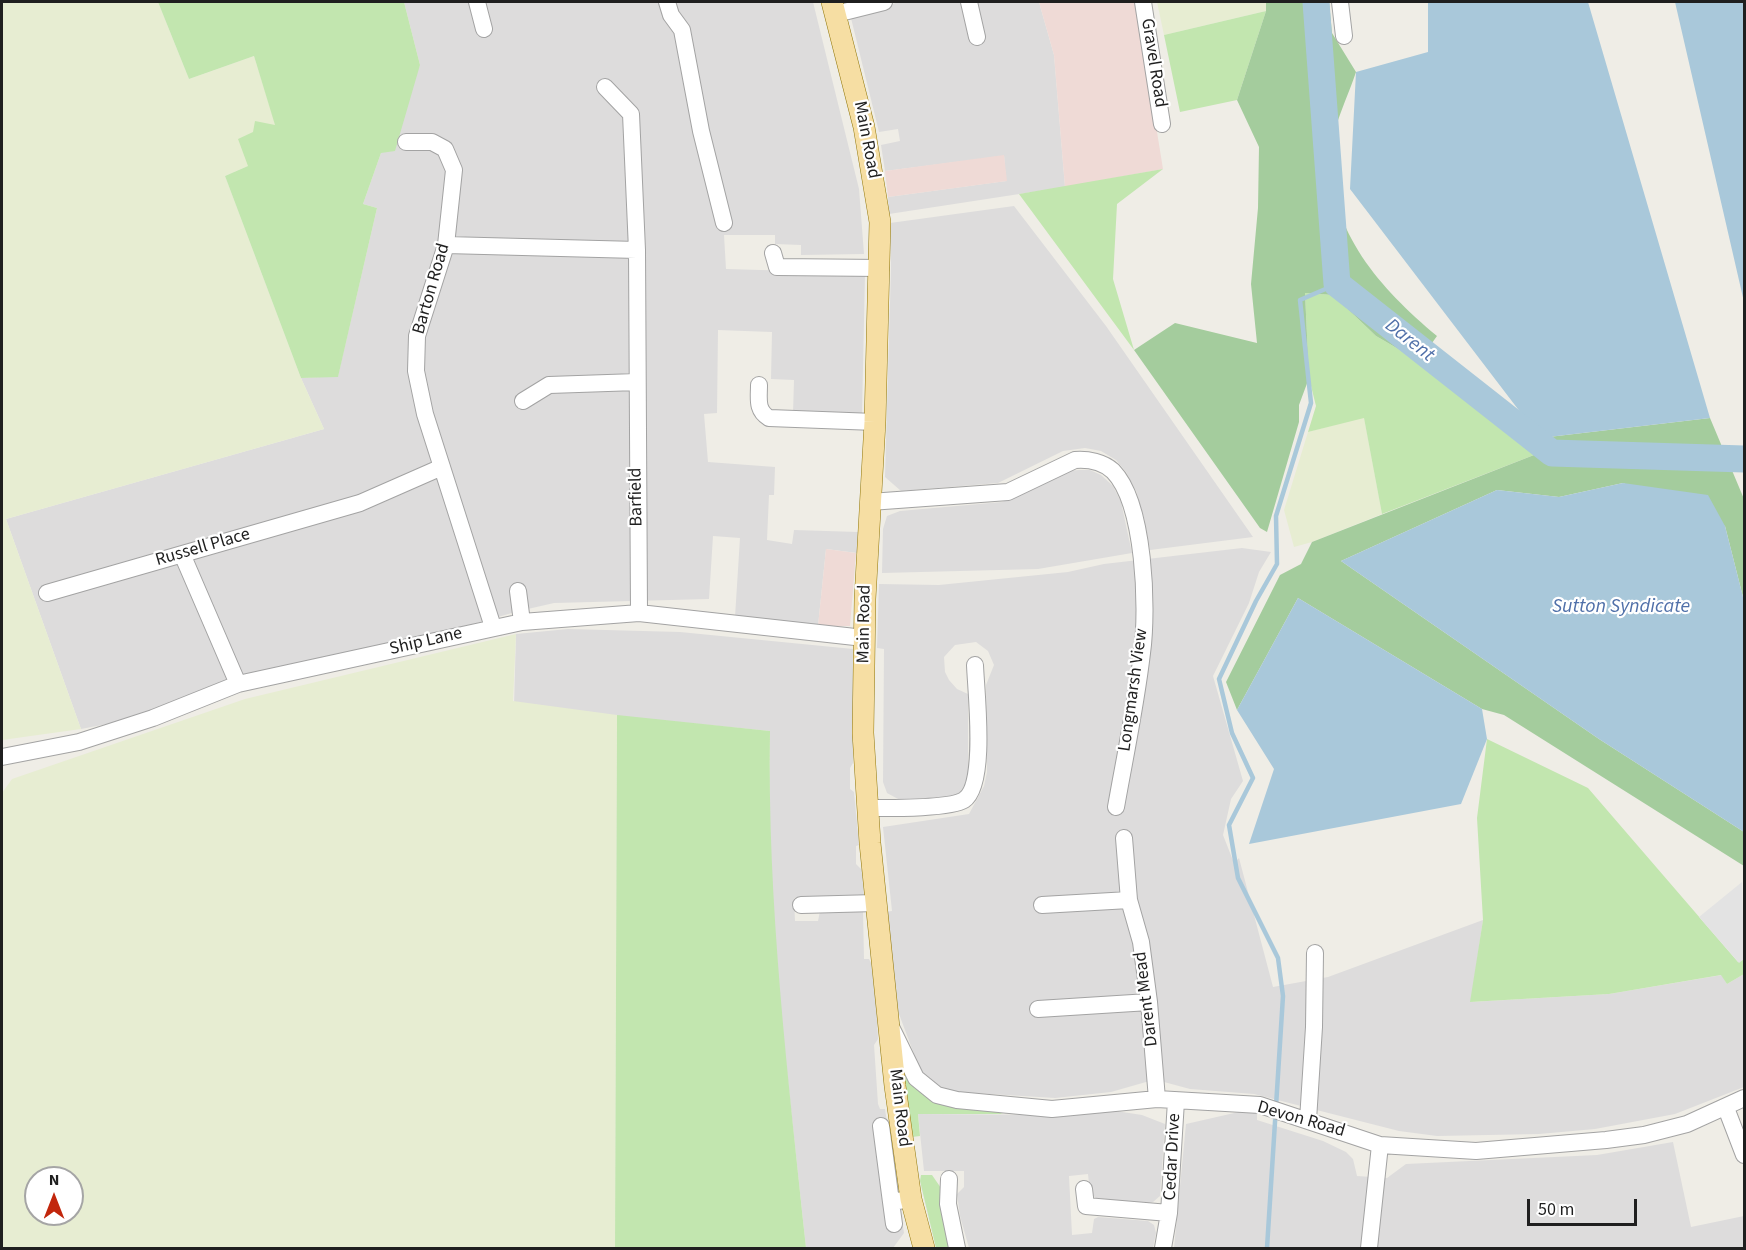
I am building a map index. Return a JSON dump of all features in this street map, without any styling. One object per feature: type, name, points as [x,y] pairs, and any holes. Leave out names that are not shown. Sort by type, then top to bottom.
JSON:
[{"type":"main road","name":"Main Road","points":[[834,8],[852,73],[880,222],[881,268],[864,638],[863,733],[867,808],[888,1024],[901,1200],[924,1248]]},
{"type":"street","points":[[477,2],[484,29]]},
{"type":"street","points":[[667,2],[671,15],[682,30],[701,131],[724,223]]},
{"type":"street","points":[[834,8],[884,2]]},
{"type":"street","points":[[969,2],[977,37]]},
{"type":"street","name":"Gravel Road","points":[[1143,2],[1162,124]]},
{"type":"street","points":[[1340,2],[1344,36]]},
{"type":"street","name":"Barfield","points":[[605,87],[631,114],[637,250],[639,613]]},
{"type":"street","name":"Barton Road","points":[[406,142],[432,142],[445,149],[454,170],[446,245],[417,336],[416,370],[425,414],[493,627]]},
{"type":"street","points":[[446,245],[637,250]]},
{"type":"street","points":[[773,254],[777,267],[881,268]]},
{"type":"street","points":[[523,401],[549,386],[637,382]]},
{"type":"street","points":[[759,385],[759,405],[761,411],[769,418],[875,422]]},
{"type":"street","name":"Longmarsh View","points":[[870,502],[1008,492],[1074,460],[1086,459],[1112,470],[1126,491],[1133,510],[1144,575],[1143,652],[1116,807]]},
{"type":"street","name":"Russell Place","points":[[47,593],[360,502],[442,467]]},
{"type":"street","points":[[182,554],[238,684]]},
{"type":"street","points":[[518,591],[522,622]]},
{"type":"street","name":"Ship Lane","points":[[2,758],[79,742],[153,718],[238,684],[522,622],[639,613],[864,638]]},
{"type":"street","points":[[867,808],[908,808],[963,801],[971,793],[977,770],[975,664]]},
{"type":"street","name":"Darent Mead","points":[[1124,838],[1129,900],[1141,942],[1149,1002],[1157,1099]]},
{"type":"street","points":[[1042,905],[1129,900]]},
{"type":"street","points":[[801,905],[876,903]]},
{"type":"street","points":[[1304,1119],[1314,1027],[1315,953]]},
{"type":"street","points":[[1038,1009],[1149,1002]]},
{"type":"street","name":"Devon Road","points":[[888,1024],[916,1078],[937,1095],[957,1100],[1052,1109],[1157,1099],[1260,1105],[1380,1144],[1476,1151],[1572,1144],[1644,1135],[1687,1124],[1744,1098]]},
{"type":"street","name":"Cedar Drive","points":[[1164,1248],[1169,1213],[1176,1101]]},
{"type":"street","points":[[1726,1108],[1744,1155]]},
{"type":"street","points":[[881,1126],[901,1200],[894,1224]]},
{"type":"street","points":[[1369,1248],[1380,1144]]},
{"type":"street","points":[[949,1179],[948,1204],[957,1248]]},
{"type":"street","name":"Cedar Drive","points":[[1084,1189],[1086,1206],[1169,1213]]},
{"type":"shaded area","points":[[404,2],[813,2],[859,189],[864,254],[801,255],[801,245],[775,244],[775,235],[724,235],[726,269],[865,273],[862,415],[793,414],[794,380],[771,379],[772,332],[718,330],[717,413],[704,414],[708,462],[775,467],[774,495],[769,495],[767,540],[792,544],[794,530],[858,532],[857,553],[826,549],[818,626],[735,617],[740,538],[713,536],[709,599],[554,603],[154,715],[81,729],[6,519],[324,429],[301,378],[338,376],[377,208],[363,204],[381,153],[420,65]]},
{"type":"shaded area","points":[[900,2],[1039,2],[1054,55],[1065,187],[889,214],[888,197],[1006,181],[1004,156],[885,171],[881,145],[900,141],[898,129],[879,132],[850,14]]},
{"type":"shaded area","points":[[1039,2],[1136,2],[1163,169],[1065,187],[1054,55]]},
{"type":"shaded area","points":[[1004,155],[1007,181],[888,197],[885,171]]},
{"type":"shaded area","points":[[1014,206],[1106,326],[1253,537],[1150,550],[1136,491],[1126,472],[1116,460],[1101,451],[1085,448],[1063,451],[998,483],[901,491],[885,477],[891,268],[890,223]]},
{"type":"shaded area","points":[[1090,470],[1101,475],[1113,486],[1121,502],[1132,553],[1038,569],[882,573],[883,529],[887,516],[900,511],[1002,502],[1068,471]]},
{"type":"shaded area","points":[[1242,548],[1271,552],[1259,572],[1249,603],[1213,676],[1243,781],[1231,799],[1223,835],[1234,863],[1239,858],[1273,987],[1328,977],[1483,920],[1471,1002],[1609,994],[1722,975],[1727,984],[1744,974],[1744,1087],[1675,1114],[1595,1129],[1539,1134],[1437,1136],[1399,1131],[1254,1094],[1190,1089],[1164,1082],[1146,1082],[1111,1092],[1055,1098],[957,1092],[939,1086],[925,1076],[917,1062],[896,1006],[885,912],[892,911],[883,827],[969,814],[984,786],[987,772],[986,685],[994,665],[988,651],[976,642],[955,645],[944,657],[945,672],[949,680],[957,689],[968,694],[968,774],[965,786],[959,793],[950,797],[900,800],[887,793],[883,782],[884,649],[877,648],[879,584],[939,585],[1068,572],[1104,564]]},
{"type":"shaded area","points":[[826,549],[856,553],[850,626],[818,626]]},
{"type":"shaded area","points":[[568,629],[680,632],[853,649],[853,763],[850,768],[850,789],[854,792],[859,845],[856,846],[856,864],[862,870],[864,896],[794,898],[795,921],[818,921],[820,911],[863,911],[864,959],[869,959],[871,963],[876,1001],[878,1039],[874,1045],[878,1104],[880,1109],[885,1109],[904,1233],[893,1248],[806,1248],[781,1017],[772,898],[769,813],[770,731],[514,706],[516,634]]},
{"type":"shaded area","points":[[1742,882],[1744,959],[1739,963],[1699,917]]},
{"type":"shaded area","points":[[1116,1111],[1142,1115],[1165,1124],[1160,1196],[1153,1202],[1147,1203],[1096,1198],[1090,1193],[1088,1174],[1069,1176],[1072,1235],[1092,1233],[1094,1219],[1098,1217],[1148,1221],[1154,1225],[1156,1233],[1153,1248],[969,1248],[960,1216],[957,1194],[964,1187],[964,1171],[924,1171],[918,1114],[1070,1115]]},
{"type":"shaded area","points":[[1243,1111],[1257,1113],[1257,1120],[1323,1141],[1346,1152],[1353,1159],[1357,1176],[1387,1178],[1406,1164],[1597,1155],[1673,1142],[1691,1227],[1744,1216],[1744,1248],[1174,1248],[1186,1124]]},
{"type":"green space","points":[[2,2],[158,2],[189,79],[254,56],[276,126],[248,166],[225,176],[301,378],[324,429],[6,519],[81,729],[2,740]]},
{"type":"green space","points":[[158,2],[404,2],[420,65],[395,151],[381,153],[363,204],[377,208],[338,377],[301,378],[225,176],[248,166],[238,139],[253,132],[255,121],[275,125],[254,56],[189,79]]},
{"type":"green space","points":[[1157,2],[1266,2],[1266,11],[1164,35]]},
{"type":"green space","points":[[1266,2],[1329,2],[1332,33],[1356,72],[1336,126],[1330,154],[1332,183],[1339,209],[1362,257],[1378,278],[1416,318],[1437,336],[1419,361],[1376,336],[1333,295],[1305,293],[1309,378],[1299,405],[1299,422],[1267,532],[1260,528],[1134,350],[1175,323],[1257,343],[1251,284],[1258,208],[1259,147],[1237,100],[1266,11]]},
{"type":"green space","points":[[1266,11],[1237,100],[1180,112],[1164,35]]},
{"type":"green space","points":[[1163,169],[1117,204],[1113,279],[1134,350],[1019,194]]},
{"type":"green space","points":[[1305,293],[1333,295],[1376,336],[1419,361],[1534,455],[1382,514],[1364,418],[1308,432],[1316,406],[1309,378]]},
{"type":"green space","points":[[1364,417],[1382,514],[1294,547],[1284,510],[1308,432]]},
{"type":"green space","points":[[1710,418],[1744,499],[1744,601],[1725,526],[1623,483],[1559,497],[1497,490],[1341,561],[1599,739],[1744,832],[1744,866],[1504,715],[1482,709],[1298,598],[1237,710],[1226,682],[1280,575],[1301,564],[1312,542],[1534,455],[1540,438]]},
{"type":"green space","points":[[516,634],[513,701],[617,715],[615,1248],[2,1248],[2,793],[12,779],[245,699]]},
{"type":"green space","points":[[617,715],[770,731],[775,925],[806,1248],[615,1248]]},
{"type":"green space","points":[[1487,739],[1588,788],[1738,962],[1744,959],[1744,974],[1727,984],[1721,975],[1609,994],[1470,1002],[1483,920],[1477,818]]},
{"type":"green space","points":[[901,1061],[909,1081],[1003,1114],[918,1114],[920,1136],[912,1137]]},
{"type":"green space","points":[[921,1175],[932,1175],[941,1188],[951,1248],[936,1248],[920,1181]]},
{"type":"water","points":[[1428,2],[1588,2],[1710,418],[1540,438],[1350,189],[1356,72],[1428,52]]},
{"type":"water","points":[[1675,2],[1744,2],[1744,302]]},
{"type":"water","name":"Sutton Syndicate","points":[[1623,483],[1708,495],[1725,526],[1744,601],[1744,832],[1599,739],[1341,561],[1497,490],[1559,497]]},
{"type":"water","points":[[1298,598],[1482,709],[1487,739],[1461,804],[1249,844],[1274,769],[1237,710]]},
{"type":"waterway","name":"Darent","points":[[1316,2],[1337,284],[1552,453],[1744,459]]},
{"type":"waterway","points":[[1267,1248],[1283,996],[1278,958],[1238,878],[1229,825],[1253,778],[1232,733],[1219,679],[1256,601],[1277,564],[1276,516],[1311,403],[1300,300],[1337,284]]}]
